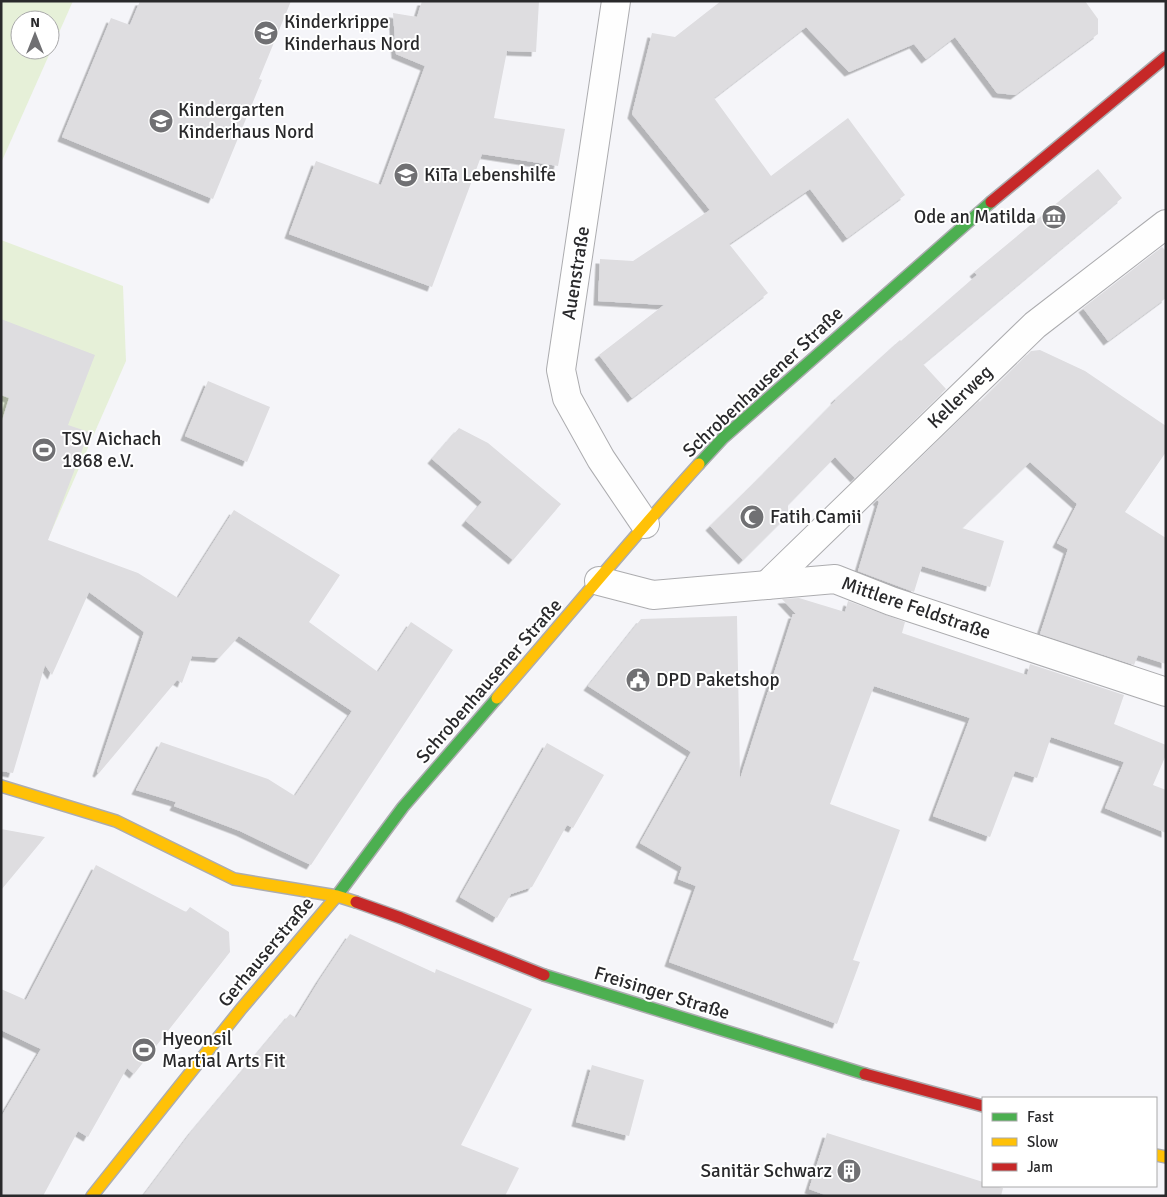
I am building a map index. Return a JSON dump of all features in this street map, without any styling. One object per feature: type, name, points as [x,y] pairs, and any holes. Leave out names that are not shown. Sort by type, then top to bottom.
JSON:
[{"type":"main road","name":"Schrobenhausener Straße","points":[[337,896],[403,807],[599,581],[645,524],[723,438],[1016,180],[1166,57]]},
{"type":"main road","name":"Freisinger Straße","points":[[1,786],[116,821],[234,878],[337,896],[401,918],[552,978],[885,1080],[982,1106]]},
{"type":"main road","name":"Gerhauserstraße","points":[[92,1196],[241,1009],[337,896]]},
{"type":"street","name":"Auenstraße","points":[[616,1],[561,370],[567,398],[601,458],[645,524]]},
{"type":"street","name":"Kellerweg","points":[[767,585],[1035,325],[1166,224]]},
{"type":"street","name":"Mittlere Feldstraße","points":[[599,581],[653,595],[835,579],[891,601],[1166,692]]},
{"type":"green space","points":[[1,1],[73,1],[60,30],[60,10],[10,10],[10,60],[47,60],[1,163]]},
{"type":"green space","name":"TSV Aichach 1868 e.V.","points":[[1,240],[123,286],[126,361],[48,539],[21,632],[1,748]]},
{"type":"building","points":[[140,1],[291,1],[259,79],[262,80],[213,199],[62,137],[111,18],[130,25]]},
{"type":"building","points":[[422,1],[539,1],[536,52],[507,51],[494,118],[565,129],[558,166],[482,154],[432,287],[289,234],[316,161],[381,185],[425,66],[396,54],[393,13],[417,17]]},
{"type":"building","points":[[721,1],[1085,1],[1098,19],[1098,34],[1015,95],[997,93],[955,37],[926,59],[914,44],[849,72],[806,27],[714,98],[771,176],[848,118],[905,195],[847,238],[810,189],[729,244],[768,293],[632,398],[599,355],[664,305],[598,301],[600,259],[633,261],[710,210],[632,114],[652,33],[675,37]]},
{"type":"building","points":[[1098,169],[1122,198],[923,364],[946,389],[855,478],[835,457],[788,505],[788,515],[743,560],[710,526],[835,399],[900,340],[977,275],[974,272]]},
{"type":"building","points":[[1162,247],[1166,251],[1166,298],[1108,341],[1083,308]]},
{"type":"building","points":[[1,319],[95,355],[68,425],[89,432],[48,540],[138,573],[178,598],[234,510],[340,575],[309,622],[378,672],[411,622],[453,650],[311,865],[240,831],[174,806],[176,802],[136,790],[161,742],[268,779],[295,796],[352,711],[239,636],[219,658],[192,656],[182,683],[177,680],[99,773],[97,772],[144,632],[89,592],[52,675],[45,665],[13,773],[1,771],[1,424],[9,398],[1,395]]},
{"type":"building","points":[[1040,350],[1085,371],[1166,426],[1166,452],[1125,512],[1166,538],[1166,664],[1138,655],[1134,665],[1040,634],[1068,549],[1057,543],[1077,504],[1030,462],[962,528],[1004,541],[990,587],[922,566],[914,592],[858,571],[879,502],[877,500],[1031,351]]},
{"type":"building","points":[[208,381],[270,407],[247,462],[185,436]]},
{"type":"building","points":[[459,428],[488,443],[561,504],[513,560],[466,521],[482,502],[432,459]]},
{"type":"building","points":[[799,598],[845,612],[848,601],[905,622],[902,633],[1027,675],[1030,664],[1124,695],[1114,724],[1166,745],[1166,755],[1153,785],[1166,790],[1166,833],[1105,808],[1124,762],[1051,737],[1037,778],[1015,771],[990,837],[933,816],[970,718],[874,686],[830,804],[900,830],[853,960],[860,962],[837,1024],[669,962],[696,886],[678,879],[682,867],[640,843],[691,752],[588,686],[641,619],[737,616],[740,779],[793,614],[796,614],[782,599]]},
{"type":"building","points":[[547,743],[604,775],[573,828],[567,825],[532,887],[511,894],[497,918],[460,897]]},
{"type":"building","points":[[1,829],[45,837],[1,890]]},
{"type":"building","points":[[96,865],[186,912],[190,907],[229,932],[230,952],[134,1074],[127,1068],[88,1137],[78,1131],[43,1196],[1,1196],[1,1117],[41,1049],[1,1030],[1,989],[26,1000]]},
{"type":"building","points":[[350,934],[435,973],[436,969],[532,1009],[461,1145],[519,1168],[505,1196],[143,1196],[192,1131],[290,1014],[296,1018]]},
{"type":"building","points":[[592,1065],[644,1080],[629,1136],[576,1122]]},
{"type":"building","points":[[827,1133],[982,1182],[982,1187],[1003,1188],[1001,1196],[828,1196],[809,1189]]},
{"type":"traffic: fast","points":[[699,464],[723,438],[991,202]]},
{"type":"traffic: fast","points":[[336,897],[403,807],[497,698]]},
{"type":"traffic: fast","points":[[544,975],[865,1074]]},
{"type":"traffic: slow","points":[[497,698],[699,464]]},
{"type":"traffic: slow","points":[[1,786],[116,821],[234,879],[337,896],[356,902]]},
{"type":"traffic: slow","points":[[92,1196],[241,1009],[336,897]]},
{"type":"traffic: slow","points":[[1157,1155],[1166,1157]]},
{"type":"traffic: jam","points":[[991,202],[1166,57]]},
{"type":"traffic: jam","points":[[356,902],[544,975]]},
{"type":"traffic: jam","points":[[865,1074],[982,1106]]},
{"type":"place","name":"Kinderkrippe Kinderhaus Nord","points":[[266,33]]},
{"type":"place","name":"Kindergarten Kinderhaus Nord","points":[[161,121]]},
{"type":"place","name":"KiTa Lebenshilfe","points":[[406,175]]},
{"type":"place","name":"Ode an Matilda","points":[[1054,217]]},
{"type":"place","name":"TSV Aichach 1868 e.V.","points":[[44,450]]},
{"type":"place","name":"Fatih Camii","points":[[752,517]]},
{"type":"place","name":"DPD Paketshop","points":[[638,680]]},
{"type":"place","name":"Hyeonsil Martial Arts Fit","points":[[144,1050]]},
{"type":"place","name":"Sanitär Schwarz","points":[[849,1171]]}]
